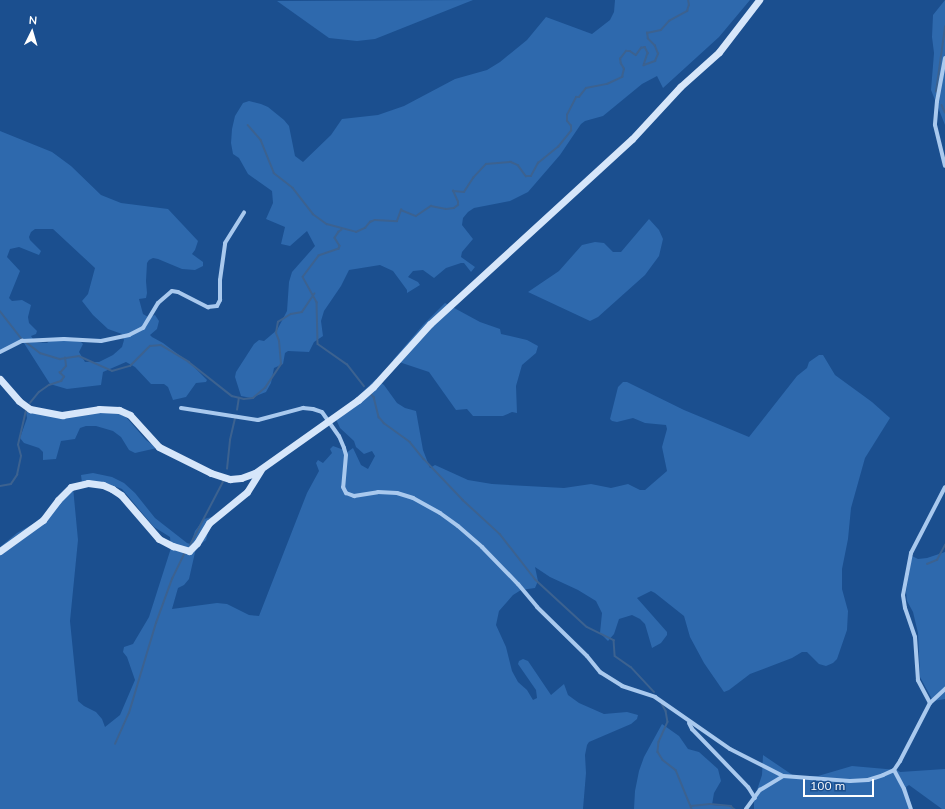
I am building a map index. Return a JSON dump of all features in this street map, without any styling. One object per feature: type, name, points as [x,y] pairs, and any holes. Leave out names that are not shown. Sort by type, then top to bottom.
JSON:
[{"type":"main road","points":[[0,379],[19,401],[30,409],[36,411],[62,415],[99,408],[114,408],[123,411],[130,415],[159,447],[215,476],[230,479],[241,478],[261,470],[358,400],[373,387],[430,324],[632,139],[680,87],[719,52],[759,0]]},
{"type":"main road","points":[[0,550],[43,520],[58,500],[71,487],[88,483],[103,485],[112,489],[125,500],[159,539],[177,548],[189,550],[197,543],[209,523],[247,492],[261,470]]},
{"type":"street","points":[[945,58],[937,101],[935,125],[945,166]]},
{"type":"street","points":[[0,352],[22,341],[64,339],[101,341],[129,335],[143,328],[158,303],[172,291],[178,292],[208,307],[218,306],[220,300],[220,280],[226,243],[244,212]]},
{"type":"street","points":[[181,408],[262,420],[308,408],[322,412],[344,448],[346,455],[343,487],[346,493],[354,496],[378,492],[397,493],[413,498],[440,513],[458,526],[482,547],[518,584],[537,608],[587,656],[600,672],[622,686],[655,697],[730,749],[783,776],[850,781],[868,780],[894,770],[930,703],[945,689]]},
{"type":"street","points":[[930,703],[918,680],[915,637],[903,601],[903,595],[911,553],[945,487]]},
{"type":"street","points":[[688,721],[692,729],[748,787],[755,798]]},
{"type":"street","points":[[894,770],[904,789],[911,809]]},
{"type":"street","points":[[746,809],[760,790],[783,776]]},
{"type":"shaded area","points":[[473,0],[375,39],[357,41],[329,38],[277,1]]},
{"type":"shaded area","points":[[615,0],[750,0],[719,37],[663,88],[657,76],[642,84],[603,116],[585,121],[581,124],[560,155],[528,192],[510,201],[474,208],[468,212],[463,218],[462,225],[473,239],[462,252],[461,257],[475,267],[471,272],[464,263],[446,268],[434,278],[423,270],[413,271],[408,277],[418,282],[420,285],[407,293],[407,290],[393,271],[380,265],[349,270],[341,286],[324,311],[321,321],[323,336],[314,342],[309,352],[288,351],[285,353],[283,364],[274,368],[271,383],[266,392],[251,398],[241,396],[235,377],[236,372],[254,344],[259,340],[264,341],[277,330],[287,311],[289,282],[292,272],[315,246],[307,231],[290,246],[281,244],[285,227],[266,219],[273,203],[272,191],[248,174],[239,158],[233,154],[231,143],[232,129],[235,116],[243,103],[249,101],[261,104],[268,107],[284,120],[289,126],[295,156],[303,162],[331,135],[342,119],[378,115],[404,106],[455,79],[487,70],[500,62],[527,40],[546,17],[592,34],[610,20],[614,12]]},
{"type":"shaded area","points":[[945,0],[945,125],[931,90],[934,53],[932,37],[933,15]]},
{"type":"shaded area","points":[[0,131],[52,152],[71,166],[101,195],[121,203],[168,209],[198,241],[192,254],[203,262],[203,266],[195,270],[182,269],[158,259],[153,258],[149,260],[147,263],[146,298],[139,299],[143,314],[148,317],[155,315],[159,321],[157,329],[150,335],[191,364],[207,380],[206,382],[196,383],[186,397],[173,400],[168,387],[164,384],[151,384],[135,367],[126,362],[103,372],[101,385],[67,389],[50,384],[22,340],[0,353]],"holes":[[[35,229],[53,229],[95,268],[88,294],[82,301],[93,315],[108,329],[122,334],[124,340],[122,347],[113,355],[99,362],[85,362],[79,352],[83,344],[79,340],[65,337],[53,338],[47,343],[35,342],[31,336],[36,334],[37,331],[29,323],[28,317],[31,305],[22,300],[12,301],[9,298],[20,271],[7,257],[10,249],[19,247],[39,255],[41,251],[30,240],[29,237],[31,232]]]},
{"type":"shaded area","points":[[649,219],[659,230],[663,239],[659,256],[645,275],[598,317],[590,321],[528,292],[559,271],[582,245],[595,242],[604,243],[613,252],[621,252]]},
{"type":"shaded area","points":[[445,303],[480,322],[500,329],[501,334],[527,340],[538,346],[536,353],[522,365],[516,386],[517,413],[512,412],[503,416],[473,416],[467,409],[456,410],[429,372],[393,360],[423,325]]},
{"type":"shaded area","points":[[819,355],[823,355],[835,375],[872,402],[890,418],[865,458],[851,508],[848,539],[842,569],[842,589],[848,611],[847,630],[837,659],[833,663],[826,666],[819,664],[807,652],[802,652],[792,658],[750,674],[729,690],[724,692],[704,663],[690,637],[684,616],[655,593],[651,591],[637,598],[667,632],[667,635],[661,643],[652,648],[645,624],[640,619],[632,615],[619,619],[614,634],[608,641],[600,633],[602,613],[596,601],[578,590],[550,577],[535,567],[538,581],[535,588],[521,590],[513,595],[499,611],[496,625],[506,647],[512,671],[518,682],[527,690],[533,700],[537,698],[536,690],[518,664],[519,661],[523,659],[528,661],[551,695],[564,684],[568,695],[579,703],[604,714],[627,712],[638,715],[637,719],[631,724],[589,742],[587,745],[585,755],[586,773],[583,809],[0,809],[0,547],[17,533],[35,523],[73,487],[78,540],[70,621],[78,701],[96,712],[102,719],[105,727],[120,715],[135,680],[127,657],[123,652],[124,647],[133,644],[149,617],[171,548],[170,537],[154,527],[122,489],[108,484],[82,483],[81,475],[93,473],[112,477],[124,483],[135,493],[155,518],[190,544],[195,531],[204,519],[212,517],[206,540],[196,548],[189,579],[184,585],[178,588],[172,609],[217,603],[227,604],[249,615],[259,616],[307,493],[319,471],[316,463],[318,460],[323,463],[332,453],[330,449],[333,446],[344,450],[346,453],[353,448],[361,465],[368,469],[375,456],[372,451],[364,454],[356,447],[354,441],[340,428],[334,415],[350,404],[376,379],[384,385],[397,403],[405,408],[416,411],[423,450],[430,468],[435,465],[468,480],[492,484],[564,488],[591,484],[611,488],[628,484],[640,490],[645,490],[667,471],[662,447],[667,429],[666,425],[645,423],[633,418],[617,422],[610,419],[618,387],[623,382],[627,382],[684,410],[749,437],[797,376],[807,368],[809,362]]},
{"type":"shaded area","points":[[25,404],[51,414],[106,408],[126,417],[146,440],[157,448],[135,453],[129,450],[121,437],[113,431],[96,426],[86,426],[80,428],[75,439],[61,441],[56,459],[43,460],[43,452],[39,448],[24,443],[20,438],[27,418]]},
{"type":"shaded area","points":[[945,552],[945,699],[933,701],[920,677],[918,633],[913,612],[907,601],[906,592],[912,556],[918,559],[927,558]]},
{"type":"shaded area","points":[[662,724],[679,736],[688,749],[699,752],[718,769],[721,781],[714,793],[712,805],[729,806],[736,809],[634,809],[635,791],[639,771],[644,757]]},
{"type":"shaded area","points":[[763,755],[794,776],[818,776],[852,766],[897,770],[900,772],[945,769],[945,809],[942,809],[909,785],[906,787],[912,809],[754,809],[754,799],[762,775]]},
{"type":"waterway","points":[[248,125],[261,140],[274,173],[293,188],[313,214],[327,224],[356,232],[365,228],[370,222],[375,220],[397,221],[401,210],[416,216],[431,206],[446,209],[454,208],[458,205],[458,202],[453,191],[464,192],[473,178],[486,164],[511,162],[518,165],[526,176],[531,176],[538,163],[558,147],[571,131],[571,126],[567,121],[567,115],[576,97],[579,97],[586,88],[607,84],[622,77],[624,69],[620,59],[626,51],[630,51],[636,55],[641,48],[645,47],[648,53],[644,65],[655,61],[658,54],[655,46],[648,39],[647,33],[661,30],[669,21],[687,11],[689,5],[688,0]]},
{"type":"waterway","points":[[936,92],[945,27]]},
{"type":"waterway","points":[[942,105],[945,112]]},
{"type":"waterway","points":[[342,230],[335,238],[340,246],[339,249],[319,256],[303,277],[317,302],[318,344],[347,364],[364,386]]},
{"type":"waterway","points":[[26,342],[40,353],[60,359],[79,356],[112,371],[130,366],[150,346],[161,345],[189,362],[232,396],[244,399],[253,398],[265,388],[281,364],[279,341],[276,333],[278,322],[291,314],[302,312],[314,294]]},
{"type":"waterway","points":[[0,311],[23,340]]},
{"type":"waterway","points":[[30,403],[39,392],[49,385],[61,381],[64,377],[60,373],[66,366],[65,358]]},
{"type":"waterway","points":[[370,393],[374,397],[379,417],[384,423],[410,442],[463,500],[500,534],[536,580],[587,627],[614,640],[615,656],[631,667],[654,692]]},
{"type":"waterway","points":[[237,410],[239,398]]},
{"type":"waterway","points":[[0,486],[11,484],[17,475],[21,456],[18,445],[26,410]]},
{"type":"waterway","points":[[227,469],[230,440],[235,418]]},
{"type":"waterway","points":[[190,545],[224,480]]},
{"type":"waterway","points":[[927,564],[937,560],[945,545]]},
{"type":"waterway","points":[[115,744],[129,713],[156,623],[172,579],[185,552]]},
{"type":"waterway","points":[[662,704],[666,711],[668,722],[659,742],[658,752],[663,760],[676,770],[692,809]]},
{"type":"waterway","points":[[691,806],[710,804],[731,806],[734,809]]}]
